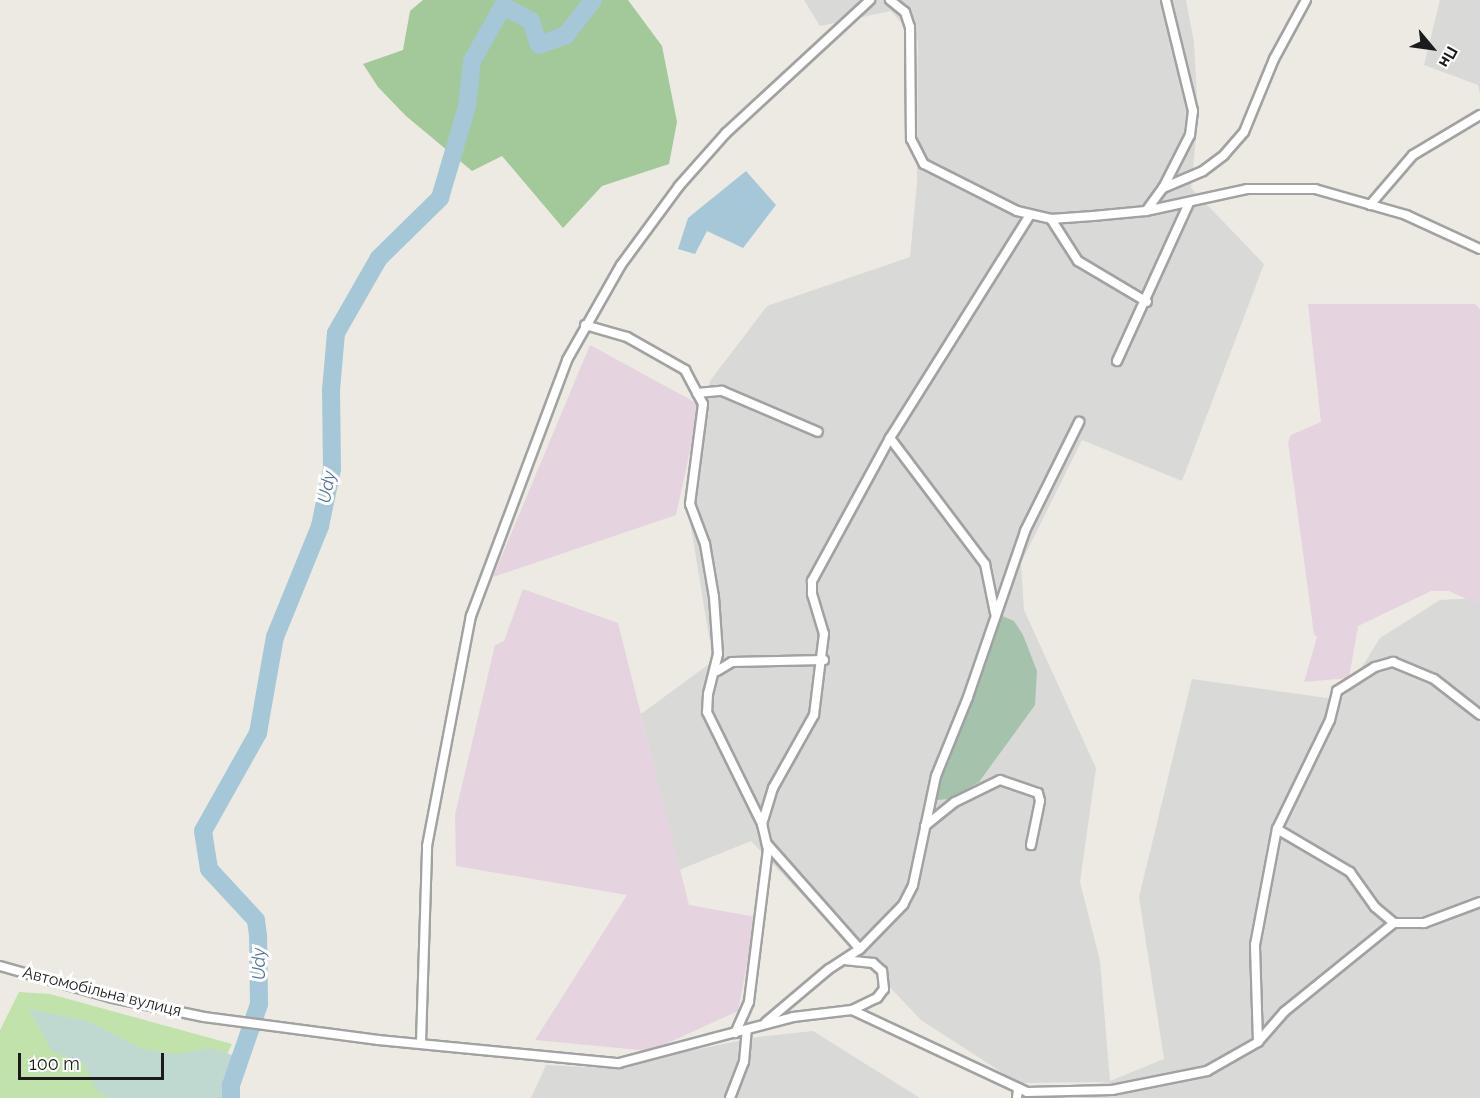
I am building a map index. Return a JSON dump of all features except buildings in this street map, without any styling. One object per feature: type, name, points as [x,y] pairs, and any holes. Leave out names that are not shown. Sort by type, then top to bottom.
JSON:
[{"type":"street","points":[[421,1042],[427,846],[471,616],[537,436],[585,325],[621,265],[679,186],[726,133],[870,0]]},
{"type":"street","points":[[892,0],[905,12],[910,27],[910,139],[924,164],[1030,215],[1051,219],[1146,211],[1247,189],[1315,189],[1406,215],[1480,249]]},
{"type":"street","points":[[1146,211],[1163,188],[1190,135],[1193,111],[1166,0]]},
{"type":"street","points":[[1163,188],[1203,171],[1224,154],[1244,132],[1274,59],[1305,0]]},
{"type":"street","points":[[1370,205],[1413,155],[1480,114]]},
{"type":"street","points":[[1117,361],[1147,302],[1189,203]]},
{"type":"street","points":[[762,824],[773,788],[814,715],[824,660],[824,634],[812,594],[812,581],[890,438],[1030,215]]},
{"type":"street","points":[[1051,219],[1078,261],[1147,302]]},
{"type":"street","points":[[585,325],[627,338],[686,370],[703,404],[690,504],[702,531],[711,573],[717,671],[708,694],[708,712],[762,824],[767,844],[749,1002],[735,1033]]},
{"type":"street","points":[[697,393],[722,391],[818,432]]},
{"type":"street","points":[[765,1023],[829,969],[860,949],[903,905],[913,885],[936,776],[1033,511],[1079,422]]},
{"type":"street","points":[[890,438],[985,564],[996,617]]},
{"type":"street","points":[[717,671],[732,662],[824,660]]},
{"type":"street","points":[[1257,1042],[1255,945],[1277,829],[1343,685],[1383,663],[1393,662],[1434,679],[1480,717]]},
{"type":"street","points":[[925,826],[955,802],[1000,780],[1038,793],[1040,801],[1031,846]]},
{"type":"street","points":[[1277,829],[1350,872],[1375,907],[1394,923]]},
{"type":"street","points":[[767,844],[860,949]]},
{"type":"street","points":[[852,1010],[1027,1092],[1112,1089],[1196,1073],[1257,1042],[1284,1012],[1394,923],[1424,923],[1480,902]]},
{"type":"street","points":[[765,1023],[852,1010],[877,998],[885,983],[882,971],[873,963],[846,960]]},
{"type":"street","name":"Автомобільна вулиця","points":[[0,966],[113,998],[204,1017],[294,1030],[619,1063],[747,1030],[765,1023]]},
{"type":"street","points":[[730,1098],[744,1062],[747,1030]]},
{"type":"street","points":[[1017,1098],[1018,1088]]},
{"type":"shaded area","points":[[804,0],[1186,0],[1194,42],[1198,118],[1191,188],[1264,264],[1182,481],[1082,440],[1021,563],[1024,610],[1096,768],[1080,882],[1100,961],[1110,1081],[1164,1059],[1139,897],[1192,679],[1341,700],[1380,638],[1440,600],[1480,598],[1480,1098],[1029,1098],[1106,1082],[1018,1083],[921,1020],[751,841],[679,870],[641,714],[713,661],[688,509],[710,381],[767,306],[910,257],[917,182],[918,41],[891,11],[820,26]]},
{"type":"shaded area","points":[[1440,0],[1480,0],[1480,94],[1478,85],[1424,65]]},
{"type":"shaded area","points":[[746,171],[776,205],[743,248],[707,231],[695,254],[678,249],[688,218]]},
{"type":"shaded area","points":[[1308,304],[1475,304],[1480,309],[1480,605],[1449,591],[1431,591],[1358,626],[1349,678],[1304,682],[1317,637],[1314,634],[1288,442],[1291,435],[1321,422]]},
{"type":"shaded area","points":[[590,345],[700,405],[676,515],[493,577]]},
{"type":"shaded area","points":[[523,589],[618,623],[689,905],[756,917],[738,1011],[650,1051],[535,1040],[627,895],[456,866],[455,815],[495,645],[504,641]]},
{"type":"shaded area","points":[[29,1009],[88,1021],[143,1049],[177,1054],[210,1048],[236,1056],[227,1098],[110,1098],[97,1091],[84,1064],[52,1051]]},
{"type":"shaded area","points":[[813,1031],[920,1098],[531,1098],[546,1065],[605,1068],[758,1037]]},
{"type":"green space","points":[[423,0],[628,0],[662,46],[677,122],[669,164],[602,186],[563,228],[502,156],[472,171],[406,116],[378,87],[363,64],[403,50],[410,11]]},
{"type":"green space","points":[[1000,615],[1014,621],[1023,635],[1037,671],[1035,705],[979,782],[950,799],[937,800],[932,794]]},
{"type":"green space","points":[[19,992],[50,994],[232,1044],[206,1098],[0,1098],[0,1030]]},
{"type":"waterway","name":"Udy","points":[[231,1098],[231,1085],[259,1004],[258,935],[256,920],[209,869],[203,831],[258,733],[275,637],[320,526],[332,469],[331,390],[336,333],[379,258],[440,198],[467,107],[472,61],[503,6],[531,21],[539,45],[566,35],[593,0]]}]
